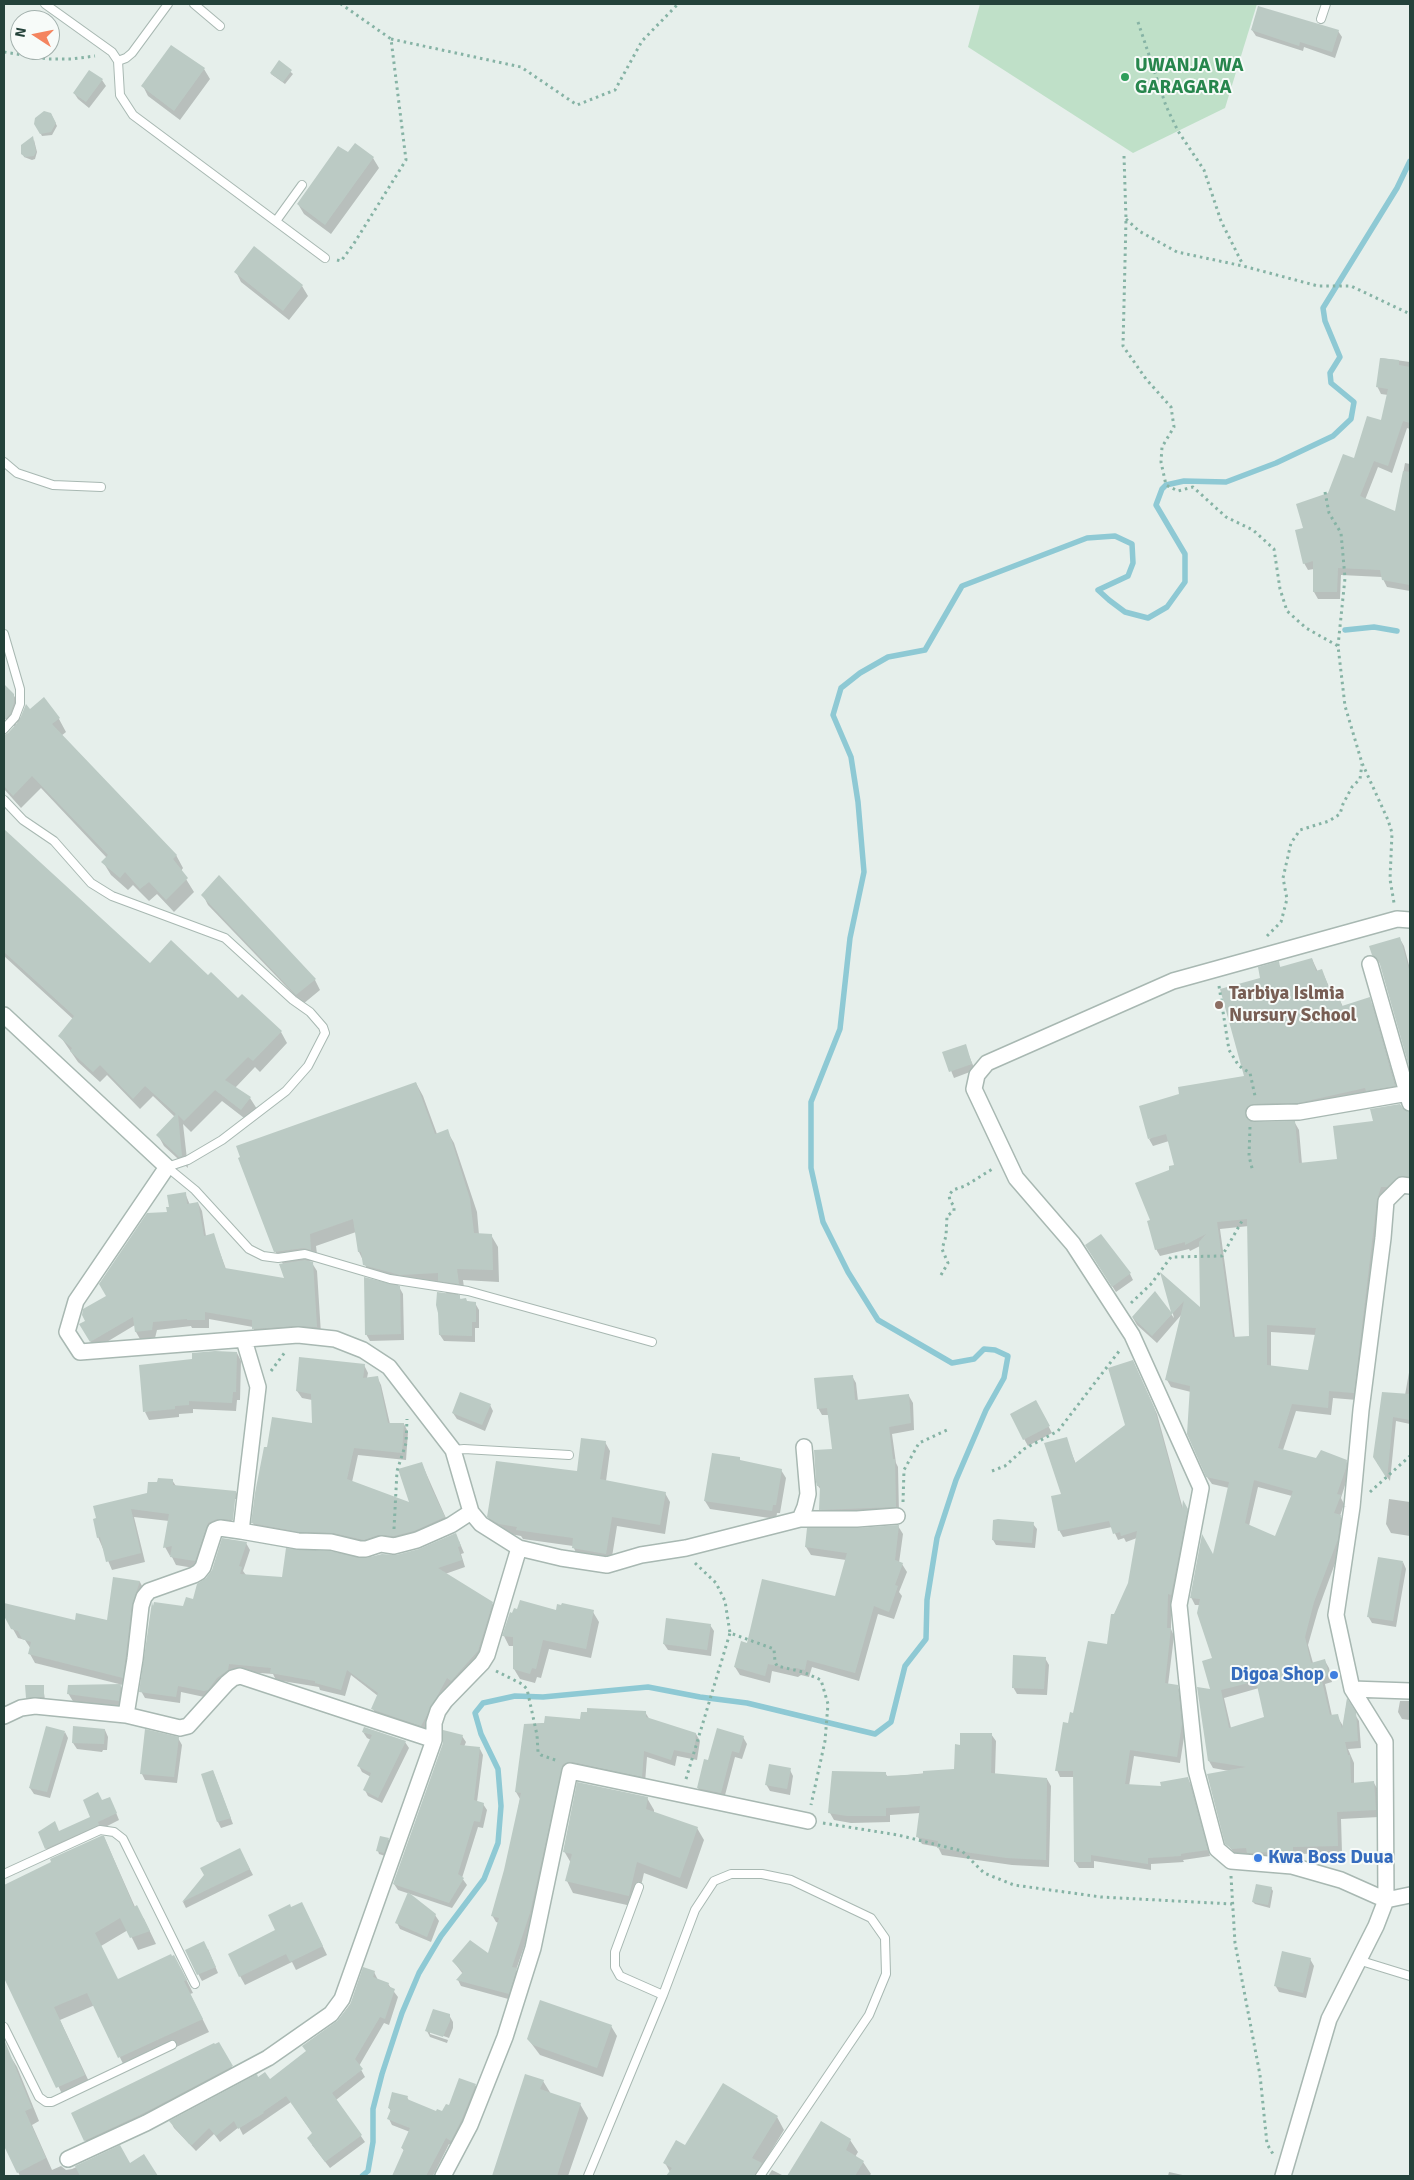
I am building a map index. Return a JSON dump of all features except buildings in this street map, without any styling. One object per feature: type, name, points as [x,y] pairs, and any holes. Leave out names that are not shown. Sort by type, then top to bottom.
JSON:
[{"type":"street","points":[[1404,919],[1173,980],[987,1063],[977,1075],[974,1089],[1016,1178],[1073,1244],[1132,1335],[1201,1488],[1179,1605],[1196,1770],[1217,1849],[1231,1861],[1292,1866],[1341,1880],[1386,1900],[1410,1896]]},
{"type":"street","points":[[1254,1113],[1299,1112],[1409,1098],[1370,964]]},
{"type":"street","points":[[4,1015],[166,1167],[76,1300],[67,1332],[80,1352],[298,1335],[335,1339],[363,1350],[389,1367],[453,1450],[471,1512],[481,1524],[519,1548],[561,1558],[607,1565],[641,1555],[686,1548],[800,1519],[857,1519],[897,1516]]},
{"type":"street","points":[[1283,2175],[1329,2019],[1386,1900],[1385,1742],[1352,1689],[1336,1615],[1352,1507],[1361,1410],[1386,1201],[1402,1185],[1410,1186]]},
{"type":"street","points":[[241,1531],[258,1387],[244,1340]]},
{"type":"street","points":[[800,1519],[806,1507],[808,1494],[804,1447]]},
{"type":"street","points":[[126,1715],[141,1606],[144,1597],[150,1591],[199,1572],[203,1567],[215,1530],[220,1528],[298,1541],[330,1542],[360,1550],[381,1544],[394,1546],[417,1540],[438,1532],[471,1512]]},
{"type":"street","points":[[68,2159],[146,2123],[268,2058],[331,2014],[347,1989],[434,1740],[434,1722],[442,1706],[482,1664],[490,1646],[519,1548]]},
{"type":"street","points":[[4,1716],[21,1708],[35,1706],[126,1715],[180,1728],[188,1726],[227,1683],[233,1678],[240,1676],[434,1740]]},
{"type":"street","points":[[1352,1689],[1410,1691]]},
{"type":"street","points":[[442,2176],[470,2125],[505,2036],[533,1948],[570,1771],[808,1821]]},
{"type":"lane","points":[[46,4],[112,52],[118,60],[120,95],[133,115],[325,258]]},
{"type":"lane","points":[[118,60],[132,54],[168,4]]},
{"type":"lane","points":[[194,4],[220,26]]},
{"type":"lane","points":[[1321,19],[1326,4]]},
{"type":"lane","points":[[276,221],[302,185]]},
{"type":"lane","points":[[4,462],[17,473],[53,485],[101,488]]},
{"type":"lane","points":[[4,634],[20,688],[20,704],[15,717],[4,729]]},
{"type":"lane","points":[[4,800],[24,820],[54,841],[91,883],[112,896],[225,938],[293,1000],[310,1012],[323,1027],[325,1033],[308,1066],[286,1091],[222,1140],[188,1160],[166,1167]]},
{"type":"lane","points":[[166,1167],[195,1190],[250,1249],[263,1256],[278,1258],[305,1254],[390,1279],[468,1291],[652,1342]]},
{"type":"lane","points":[[453,1450],[464,1448],[568,1456]]},
{"type":"lane","points":[[4,1874],[100,1830],[114,1832],[123,1839],[195,1984]]},
{"type":"lane","points":[[588,2176],[663,1995],[695,1910],[714,1881],[730,1874],[762,1874],[790,1880],[871,1918],[885,1938],[886,1974],[869,2015],[760,2176]]},
{"type":"lane","points":[[639,1887],[615,1952],[615,1967],[620,1976],[663,1995]]},
{"type":"lane","points":[[1358,1960],[1410,1976]]},
{"type":"lane","points":[[4,2027],[39,2097],[46,2102],[52,2102],[172,2045]]},
{"type":"path","points":[[341,4],[391,39],[521,67],[577,105],[615,90],[642,41],[678,4]]},
{"type":"path","points":[[1138,22],[1166,106],[1178,131],[1204,170],[1221,220],[1243,266]]},
{"type":"path","points":[[325,258],[341,261],[406,160],[391,39]]},
{"type":"path","points":[[4,52],[48,60],[70,59],[112,52]]},
{"type":"path","points":[[1124,156],[1126,219],[1123,346],[1146,379],[1171,407],[1174,427],[1162,447],[1161,462],[1166,484],[1178,491],[1193,486],[1226,517],[1253,530],[1274,549],[1280,589],[1287,611],[1306,628],[1338,646]]},
{"type":"path","points":[[1126,219],[1139,231],[1178,252],[1243,266],[1318,286],[1351,286],[1410,314]]},
{"type":"path","points":[[1325,492],[1329,513],[1341,533],[1345,578],[1338,646],[1346,706],[1362,763],[1388,820],[1392,834],[1390,879],[1404,919]]},
{"type":"path","points":[[1263,939],[1281,922],[1287,899],[1283,878],[1291,843],[1300,830],[1329,821],[1340,814],[1352,787],[1360,779],[1362,763]]},
{"type":"path","points":[[1232,964],[1221,976],[1218,988],[1229,1050],[1239,1066],[1250,1073],[1256,1100],[1248,1140],[1253,1172]]},
{"type":"path","points":[[942,1275],[948,1263],[942,1249],[946,1236],[947,1216],[954,1211],[949,1195],[953,1190],[965,1186],[986,1172],[1000,1166],[1006,1158]]},
{"type":"path","points":[[1119,1314],[1151,1284],[1172,1257],[1222,1256],[1242,1221]]},
{"type":"path","points":[[258,1387],[298,1335]]},
{"type":"path","points":[[992,1470],[1005,1466],[1024,1449],[1058,1431],[1132,1335]]},
{"type":"path","points":[[394,1546],[396,1478],[406,1443],[409,1391]]},
{"type":"path","points":[[897,1516],[902,1508],[904,1470],[919,1443],[947,1430]]},
{"type":"path","points":[[1352,1507],[1410,1456]]},
{"type":"path","points":[[682,1793],[730,1633],[725,1601],[716,1583],[692,1561],[686,1548]]},
{"type":"path","points":[[730,1633],[774,1649],[777,1666],[802,1672],[821,1680],[828,1704],[824,1741],[808,1821],[898,1835],[962,1851],[984,1873],[1014,1885],[1101,1897],[1232,1904]]},
{"type":"path","points":[[482,1664],[522,1684],[527,1689],[538,1735],[538,1752],[541,1755],[557,1760],[570,1771]]},
{"type":"path","points":[[1231,1861],[1235,1943],[1260,2075],[1268,2144],[1283,2175]]},
{"type":"green space","name":"UWANJA WA GARAGARA","points":[[980,4],[1257,4],[1225,108],[1133,153],[968,47]]},
{"type":"waterway","points":[[362,2176],[368,2171],[373,2142],[373,2109],[382,2074],[402,2013],[419,1973],[441,1936],[484,1879],[498,1843],[501,1806],[498,1769],[481,1734],[475,1713],[483,1703],[515,1696],[543,1697],[648,1687],[700,1697],[747,1703],[875,1734],[891,1722],[905,1666],[926,1639],[927,1600],[937,1538],[956,1480],[986,1410],[1004,1378],[1008,1356],[995,1350],[984,1349],[974,1359],[952,1363],[878,1320],[848,1272],[823,1222],[811,1168],[811,1102],[840,1029],[850,938],[864,872],[858,802],[851,757],[833,715],[841,688],[860,673],[888,657],[925,650],[962,586],[1087,538],[1115,536],[1132,544],[1133,563],[1128,576],[1098,590],[1109,600],[1125,612],[1148,618],[1167,607],[1185,582],[1185,554],[1156,505],[1162,489],[1166,485],[1184,481],[1226,482],[1276,463],[1333,436],[1351,419],[1354,402],[1331,383],[1330,373],[1340,357],[1325,321],[1323,308],[1397,188],[1410,161]]},
{"type":"waterway","points":[[1345,630],[1374,627],[1397,631]]},
{"type":"place","name":"UWANJA WA GARAGARA","points":[[1125,77]]},
{"type":"place","name":"Tarbiya Islmia Nursury School","points":[[1219,1005]]},
{"type":"place","name":"Digoa Shop","points":[[1334,1675]]},
{"type":"place","name":"Kwa Boss Duua","points":[[1258,1858]]}]
